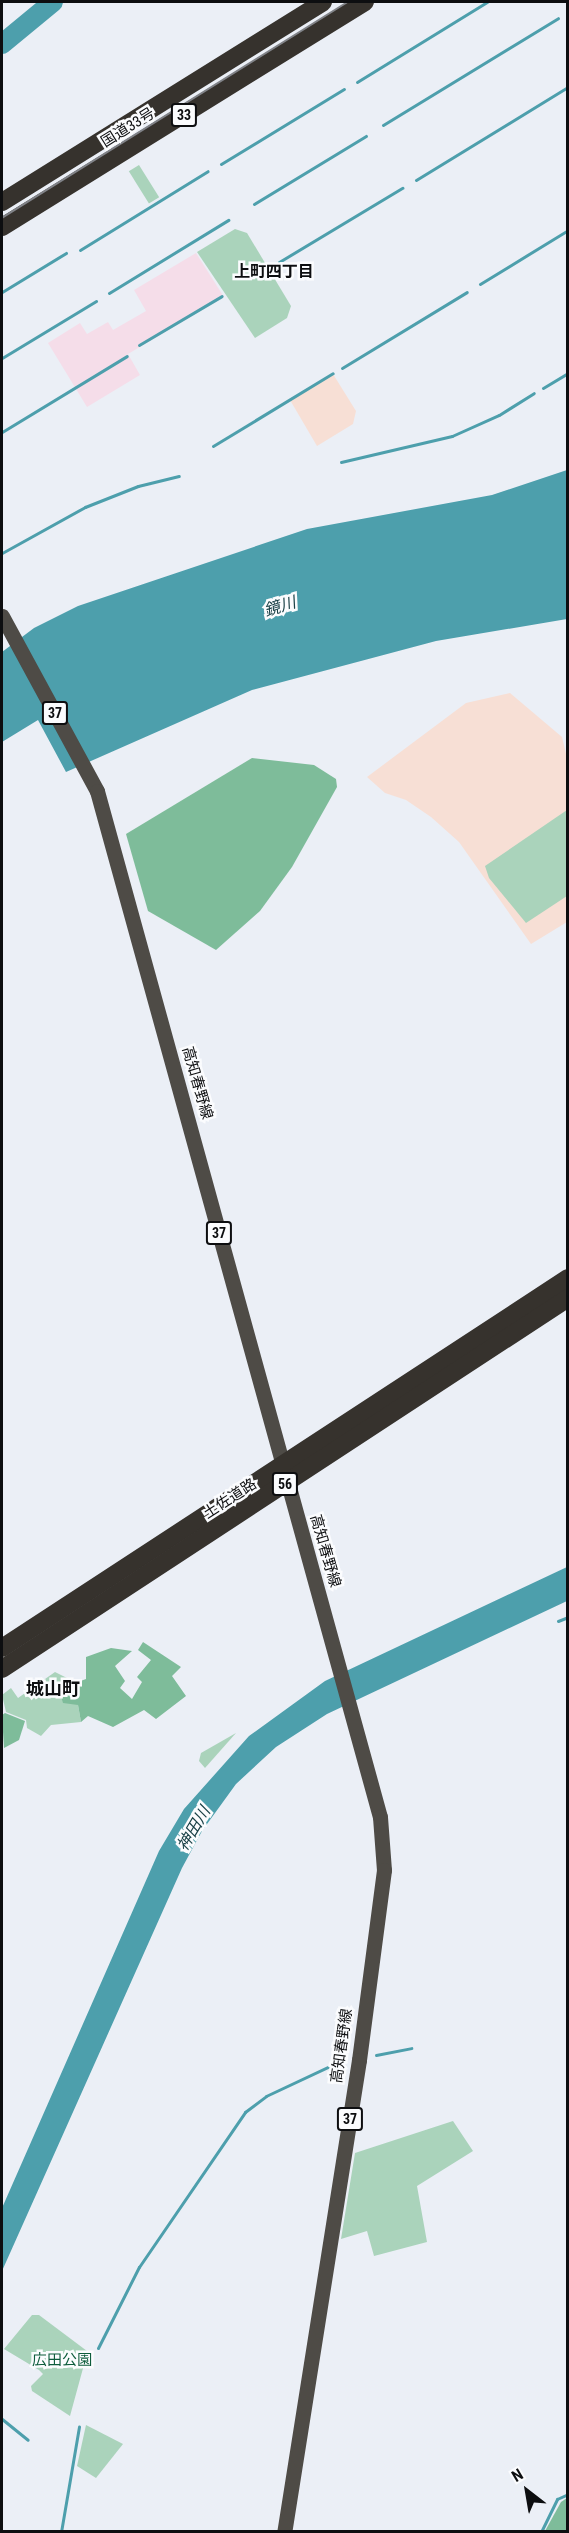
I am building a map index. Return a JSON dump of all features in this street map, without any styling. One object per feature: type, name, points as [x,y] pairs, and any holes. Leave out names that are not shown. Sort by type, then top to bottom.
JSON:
[{"type":"highway","name":"国道33号","points":[[2,201],[323,2]]},
{"type":"highway","name":"国道33号","points":[[2,227],[365,2]]},
{"type":"highway","name":"土佐道路","points":[[2,1648],[282,1462],[567,1278]]},
{"type":"highway","name":"土佐道路","points":[[2,1669],[567,1298]]},
{"type":"main road","name":"高知春野線","points":[[2,616],[99,797],[380,1817],[384,1870],[356,2080],[284,2532]]},
{"type":"shaded area","points":[[196,253],[224,297],[128,354],[140,375],[87,407],[48,343],[80,323],[87,334],[108,322],[113,330],[146,311],[134,290]]},
{"type":"shaded area","points":[[333,374],[356,411],[353,424],[317,446],[290,400]]},
{"type":"shaded area","points":[[510,693],[562,737],[568,762],[567,922],[531,944],[459,842],[431,817],[406,800],[385,793],[367,777],[466,703]]},
{"type":"green space","points":[[139,165],[159,197],[149,204],[129,171]]},
{"type":"green space","points":[[235,229],[247,233],[291,306],[287,318],[255,338],[197,252]]},
{"type":"green space","points":[[252,758],[314,765],[336,779],[337,787],[292,867],[260,911],[216,950],[148,911],[126,834]]},
{"type":"green space","points":[[567,810],[567,896],[526,923],[489,878],[485,866]]},
{"type":"green space","points":[[143,1642],[181,1667],[172,1676],[186,1696],[156,1719],[144,1710],[113,1727],[88,1716],[81,1722],[78,1705],[63,1703],[59,1689],[86,1679],[86,1657],[111,1648],[132,1651],[115,1666],[125,1681],[120,1688],[132,1699],[142,1682],[137,1677],[151,1660],[138,1650]]},
{"type":"green space","points":[[55,1672],[77,1683],[59,1689],[78,1705],[81,1722],[51,1725],[41,1736],[27,1728],[26,1720],[6,1712],[2,1695],[11,1688],[18,1698]]},
{"type":"green space","points":[[5,1713],[25,1721],[19,1740],[4,1748],[2,1715]]},
{"type":"green space","points":[[236,1733],[205,1768],[199,1761],[201,1753]]},
{"type":"green space","points":[[453,2121],[473,2151],[417,2186],[427,2242],[374,2256],[367,2231],[341,2239],[355,2153]]},
{"type":"green space","name":"広田公園","points":[[32,2315],[39,2315],[91,2354],[85,2361],[70,2416],[32,2391],[31,2386],[43,2374],[4,2349]]},
{"type":"green space","points":[[86,2425],[123,2444],[96,2478],[77,2466]]},
{"type":"green space","points":[[567,2498],[567,2531],[545,2531],[561,2502]]},
{"type":"water","name":"鏡川","points":[[567,470],[567,619],[436,641],[252,690],[66,772],[38,720],[2,742],[2,652],[34,628],[78,606],[307,529],[492,495]]},
{"type":"water","name":"神田川","points":[[567,1567],[567,1601],[327,1714],[276,1747],[236,1784],[202,1831],[182,1868],[2,2271],[2,2208],[159,1851],[184,1809],[249,1736],[325,1681]]},
{"type":"waterway","points":[[2,44],[53,2]]},
{"type":"waterway","points":[[357,82],[487,2]]},
{"type":"waterway","points":[[383,125],[558,18]]},
{"type":"waterway","points":[[416,180],[568,87]]},
{"type":"waterway","points":[[221,164],[344,89]]},
{"type":"waterway","points":[[254,204],[366,136]]},
{"type":"waterway","points":[[80,250],[208,171]]},
{"type":"waterway","points":[[279,262],[402,188]]},
{"type":"waterway","points":[[109,293],[228,220]]},
{"type":"waterway","points":[[480,284],[568,230]]},
{"type":"waterway","points":[[2,292],[66,253]]},
{"type":"waterway","points":[[342,368],[467,292]]},
{"type":"waterway","points":[[139,345],[222,296]]},
{"type":"waterway","points":[[2,358],[96,301]]},
{"type":"waterway","points":[[2,432],[127,356]]},
{"type":"waterway","points":[[213,446],[333,373]]},
{"type":"waterway","points":[[543,388],[568,373]]},
{"type":"waterway","points":[[341,462],[452,436],[499,415],[534,393]]},
{"type":"waterway","points":[[2,553],[85,507],[138,486],[179,476]]},
{"type":"waterway","points":[[558,1621],[568,1617]]},
{"type":"waterway","points":[[376,2055],[411,2048]]},
{"type":"waterway","points":[[98,2348],[139,2267],[245,2112],[266,2096],[343,2060]]},
{"type":"waterway","points":[[2,2419],[28,2440]]},
{"type":"waterway","points":[[61,2532],[79,2427]]},
{"type":"waterway","points":[[541,2532],[557,2499],[568,2494]]},
{"type":"tram line","points":[[2,218],[348,2]]},
{"type":"district","name":"上町四丁目","points":[[274,272]]},
{"type":"district","name":"城山町","points":[[53,1689]]}]
